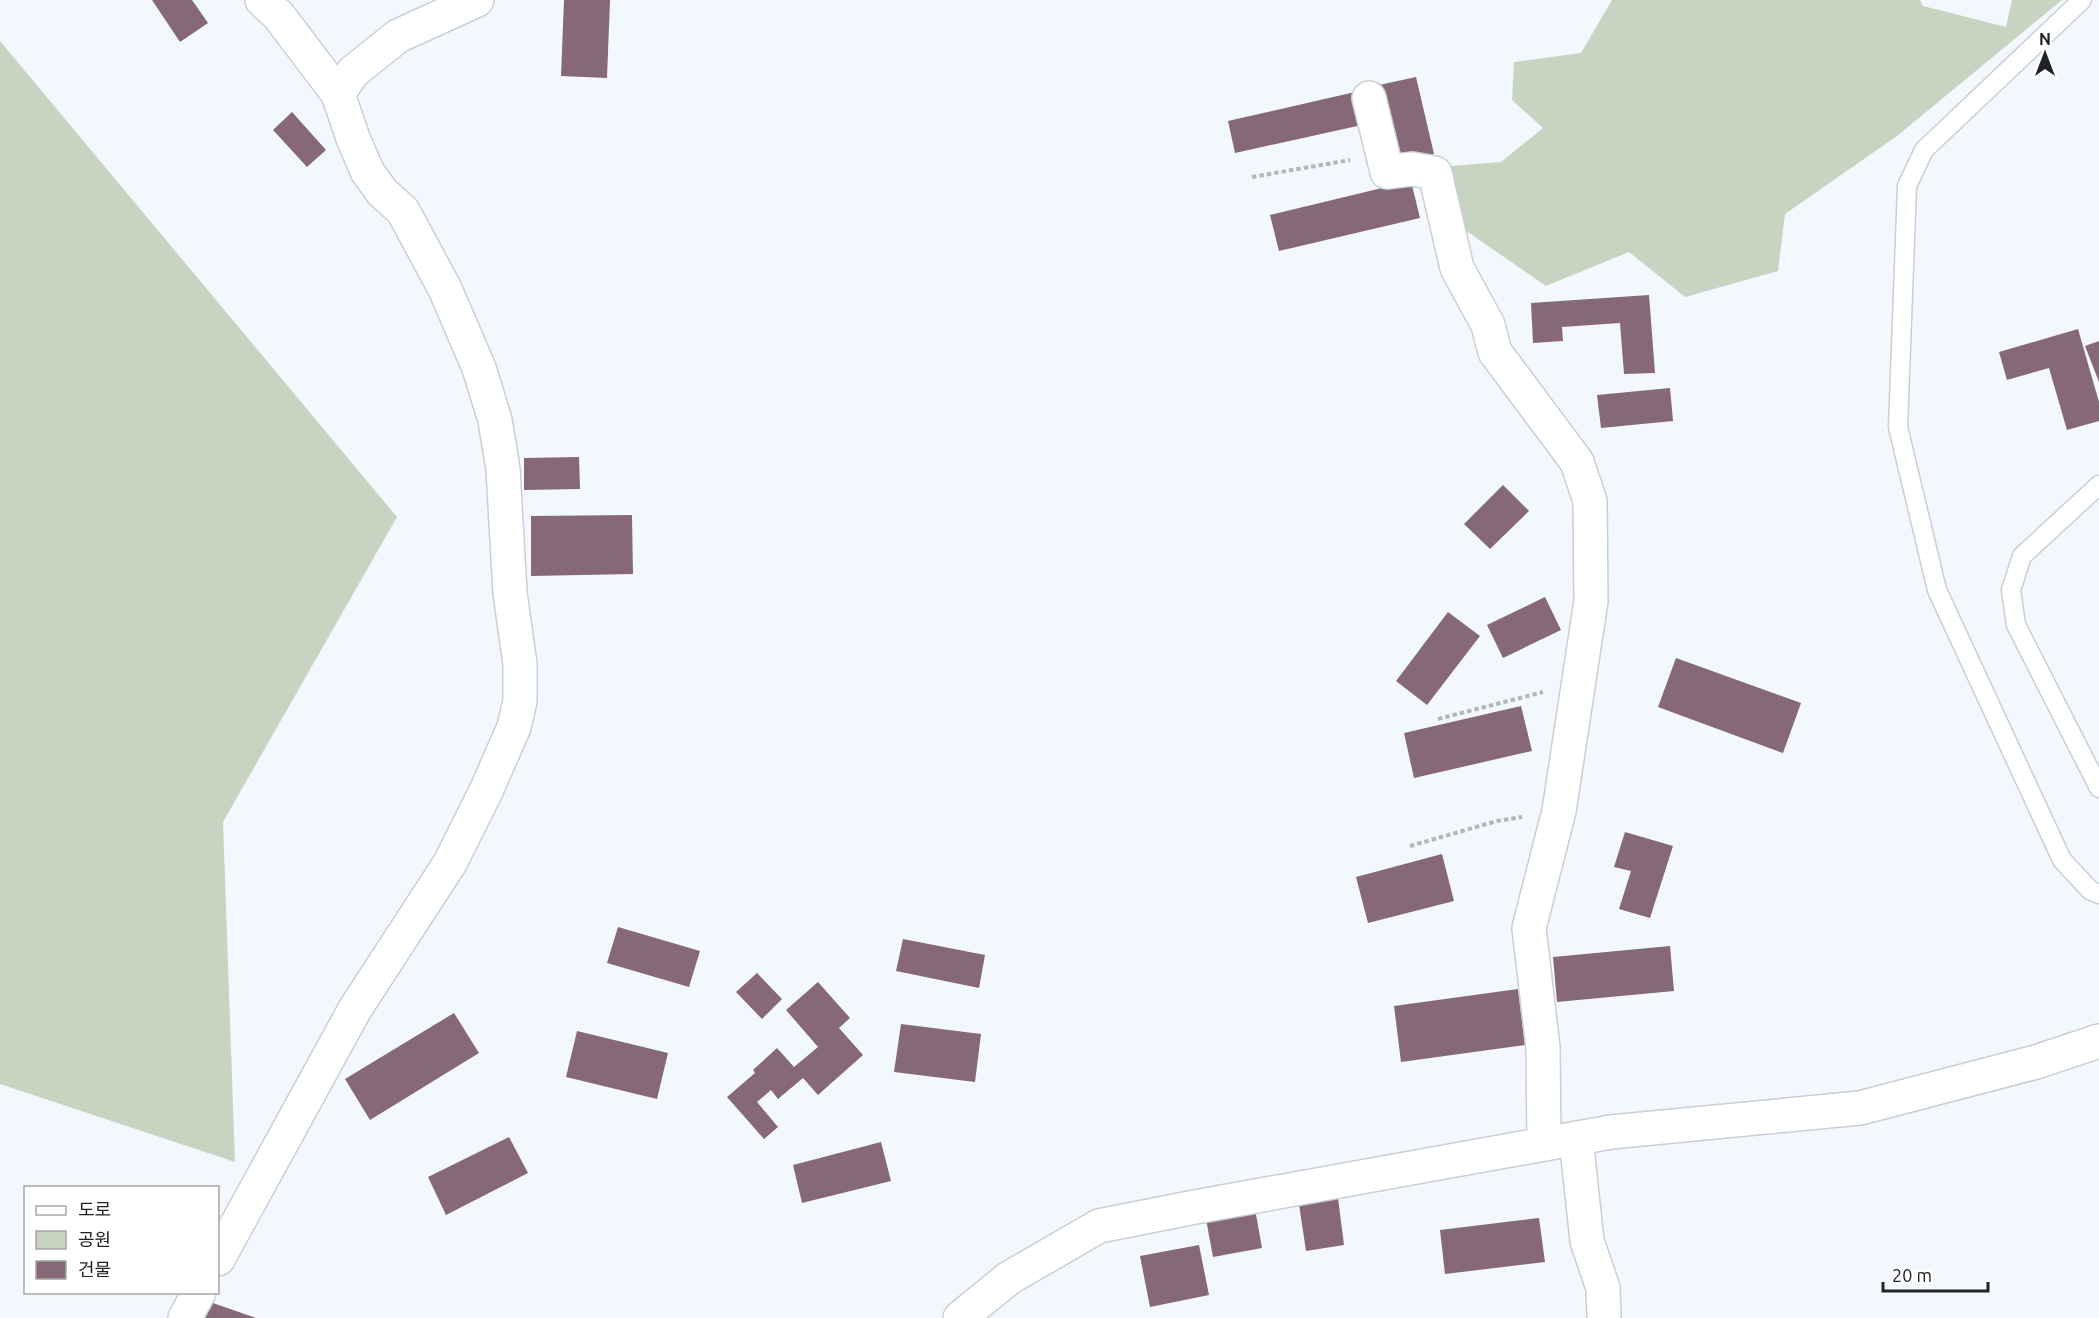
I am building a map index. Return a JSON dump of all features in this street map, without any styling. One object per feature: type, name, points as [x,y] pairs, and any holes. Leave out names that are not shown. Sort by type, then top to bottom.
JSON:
[{"type":"street","points":[[219,1257],[355,1009],[450,863],[495,770],[513,727],[520,701],[519,664],[509,582],[503,469],[495,420],[479,368],[445,289],[403,211],[382,192],[367,171],[338,94],[279,16],[262,0]]},
{"type":"street","points":[[338,94],[353,72],[398,36],[477,0]]},
{"type":"street","points":[[1369,98],[1387,172],[1412,169],[1435,173],[1457,268],[1488,325],[1495,352],[1577,462],[1590,501],[1591,601],[1559,811],[1529,928],[1543,1048],[1544,1144]]},
{"type":"street","points":[[960,1318],[1009,1278],[1099,1226],[1611,1132],[1860,1108],[2036,1062],[2099,1041]]},
{"type":"street","points":[[1576,1138],[1587,1241],[1603,1288],[1604,1318]]},
{"type":"street","points":[[185,1318],[198,1294]]},
{"type":"lane","points":[[2082,0],[1924,150],[1907,186],[1898,427],[1937,590],[2062,860],[2090,890],[2099,894]]},
{"type":"lane","points":[[2099,485],[2022,556],[2010,590],[2016,625],[2099,788]]},
{"type":"path","points":[[1252,177],[1383,155]]},
{"type":"path","points":[[1438,719],[1578,683]]},
{"type":"path","points":[[1410,846],[1497,821],[1559,811]]},
{"type":"green space","points":[[1612,0],[1920,0],[1923,6],[2006,27],[2012,0],[2062,0],[1897,136],[1785,214],[1778,271],[1685,297],[1629,252],[1546,286],[1465,230],[1437,167],[1501,162],[1543,128],[1512,100],[1514,62],[1581,53]]},
{"type":"green space","points":[[0,41],[397,517],[223,822],[235,1162],[0,1084]]},
{"type":"building","points":[[152,0],[192,0],[208,23],[180,42]]},
{"type":"building","points":[[564,0],[610,0],[607,78],[561,76]]},
{"type":"building","points":[[1416,77],[1434,154],[1397,162],[1379,85]]},
{"type":"building","points":[[1355,92],[1362,125],[1235,153],[1228,121]]},
{"type":"building","points":[[292,112],[326,150],[307,167],[273,130]]},
{"type":"building","points":[[1411,181],[1420,218],[1279,251],[1270,215]]},
{"type":"building","points":[[1649,295],[1655,373],[1624,374],[1620,323],[1562,327],[1563,341],[1533,343],[1531,303]]},
{"type":"building","points":[[2078,329],[2099,402],[2099,421],[2067,430],[2049,368],[2007,380],[1999,352]]},
{"type":"building","points":[[2099,341],[2099,382],[2085,346]]},
{"type":"building","points":[[1670,388],[1673,421],[1601,428],[1597,395]]},
{"type":"building","points":[[579,457],[580,489],[524,490],[524,458]]},
{"type":"building","points":[[1503,485],[1529,511],[1490,549],[1464,524]]},
{"type":"building","points":[[632,515],[633,574],[531,576],[531,516]]},
{"type":"building","points":[[1545,597],[1561,630],[1503,658],[1487,625]]},
{"type":"building","points":[[1448,612],[1480,636],[1427,705],[1396,681]]},
{"type":"building","points":[[1676,658],[1801,703],[1783,753],[1658,707]]},
{"type":"building","points":[[1521,706],[1532,751],[1414,778],[1404,733]]},
{"type":"building","points":[[1625,832],[1673,846],[1650,918],[1619,909],[1631,871],[1614,867]]},
{"type":"building","points":[[1442,854],[1454,901],[1368,923],[1356,877]]},
{"type":"building","points":[[618,927],[700,951],[689,987],[607,963]]},
{"type":"building","points":[[903,939],[985,955],[979,988],[896,971]]},
{"type":"building","points":[[1670,946],[1674,991],[1557,1002],[1553,957]]},
{"type":"building","points":[[757,973],[782,999],[762,1019],[736,992]]},
{"type":"building","points":[[818,982],[850,1018],[839,1028],[863,1055],[818,1095],[803,1078],[778,1099],[771,1090],[757,1102],[778,1127],[764,1139],[727,1097],[755,1073],[753,1070],[777,1048],[794,1067],[818,1047],[786,1010]]},
{"type":"building","points":[[1518,989],[1525,1045],[1401,1062],[1394,1006]]},
{"type":"building","points":[[454,1013],[479,1053],[370,1120],[345,1079]]},
{"type":"building","points":[[901,1024],[981,1034],[975,1082],[894,1072]]},
{"type":"building","points":[[577,1031],[668,1053],[657,1099],[566,1077]]},
{"type":"building","points":[[509,1137],[528,1173],[446,1215],[428,1177]]},
{"type":"building","points":[[881,1142],[891,1181],[802,1203],[793,1165]]},
{"type":"building","points":[[1338,1198],[1344,1245],[1306,1251],[1299,1204]]},
{"type":"building","points":[[1255,1209],[1262,1248],[1213,1257],[1206,1219]]},
{"type":"building","points":[[1539,1218],[1545,1262],[1445,1274],[1440,1230]]},
{"type":"building","points":[[1199,1245],[1209,1295],[1150,1307],[1140,1256]]},
{"type":"building","points":[[210,1302],[256,1318],[205,1318]]}]
